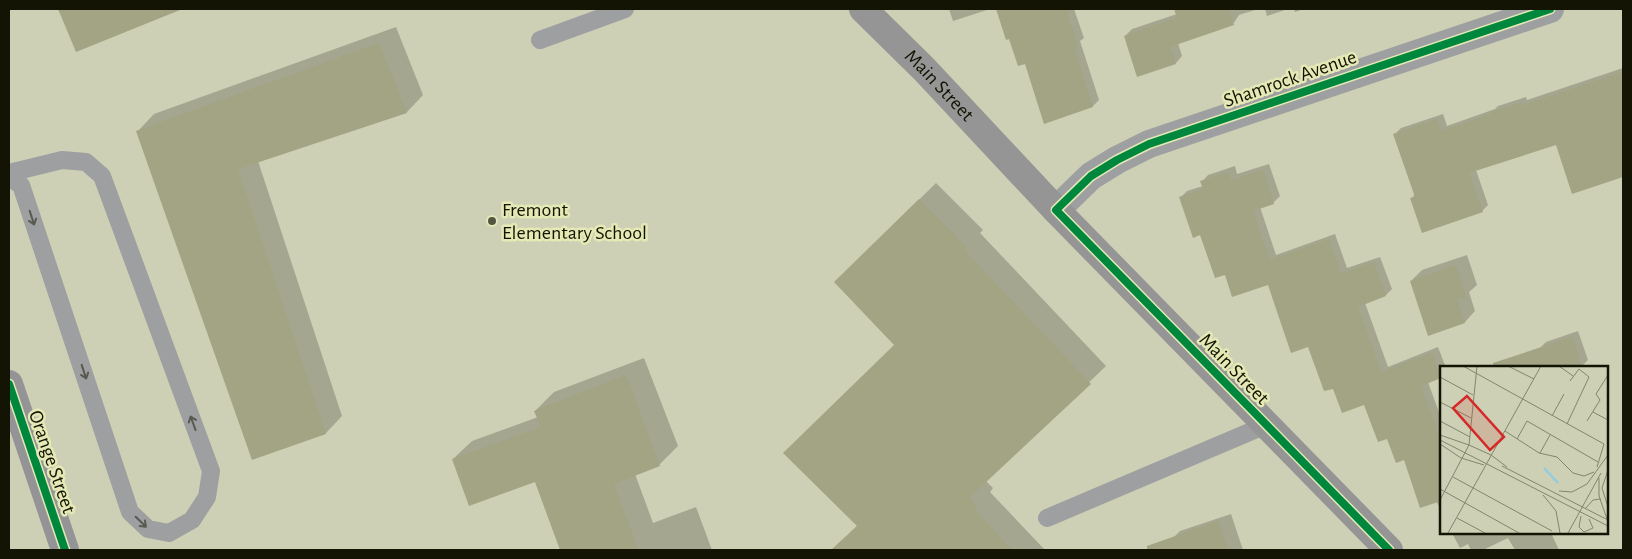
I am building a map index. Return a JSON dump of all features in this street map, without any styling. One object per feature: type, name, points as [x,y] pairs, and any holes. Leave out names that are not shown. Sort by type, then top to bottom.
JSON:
[{"type":"main road","name":"Main Street","points":[[863,9],[924,69],[1056,210],[1389,550]]},
{"type":"street","name":"Shamrock Avenue","points":[[1056,210],[1091,176],[1149,144],[1550,9]]},
{"type":"street","name":"Orange Street","points":[[9,384],[65,550]]},
{"type":"lane","points":[[540,40],[625,9]]},
{"type":"lane","points":[[9,174],[62,160],[86,162],[102,176],[211,471],[207,497],[192,520],[169,533],[148,529],[130,512],[21,185],[9,178]]},
{"type":"lane","points":[[1047,518],[1266,425]]},
{"type":"building","points":[[58,9],[180,9],[180,10],[76,52]]},
{"type":"building","points":[[996,9],[1066,9],[1078,45],[1074,47],[1093,107],[1044,124],[1025,64],[1018,66],[1009,39],[1006,40]]},
{"type":"building","points":[[1174,9],[1228,9],[1234,25],[1170,47],[1176,64],[1137,77],[1124,36],[1177,18]]},
{"type":"building","points":[[379,43],[407,113],[238,169],[326,434],[252,460],[136,131]]},
{"type":"building","points":[[1623,72],[1623,177],[1572,194],[1556,145],[1469,173],[1483,212],[1422,233],[1410,198],[1415,197],[1393,134],[1437,119],[1441,131],[1491,114],[1490,112],[1520,103],[1521,106]]},
{"type":"building","points":[[1263,170],[1274,204],[1253,211],[1270,260],[1329,239],[1341,274],[1374,262],[1386,296],[1358,307],[1381,372],[1432,353],[1440,375],[1440,378],[1421,386],[1440,438],[1440,501],[1420,508],[1404,460],[1396,463],[1387,439],[1378,442],[1364,405],[1342,413],[1333,389],[1324,391],[1308,347],[1291,353],[1268,285],[1232,297],[1225,275],[1215,278],[1200,235],[1193,238],[1179,197],[1203,189],[1200,181],[1228,172],[1231,180]]},
{"type":"building","points":[[919,199],[967,248],[964,250],[1091,384],[969,498],[977,506],[974,509],[1012,550],[831,550],[857,526],[783,453],[894,345],[834,282]]},
{"type":"building","points":[[1456,265],[1466,297],[1457,300],[1465,323],[1428,336],[1410,281]]},
{"type":"building","points":[[1572,337],[1581,366],[1494,366],[1493,363]]},
{"type":"building","points":[[626,375],[660,466],[614,484],[638,550],[560,550],[535,482],[469,506],[452,459],[541,427],[534,411]]},
{"type":"building","points":[[1218,521],[1228,550],[1147,550],[1147,546]]},
{"type":"cycle path","points":[[1389,550],[1056,210],[1091,176],[1149,144],[1550,9]]},
{"type":"cycle path","points":[[9,384],[65,550]]},
{"type":"place","name":"Fremont Elementary School","points":[[492,221]]}]
